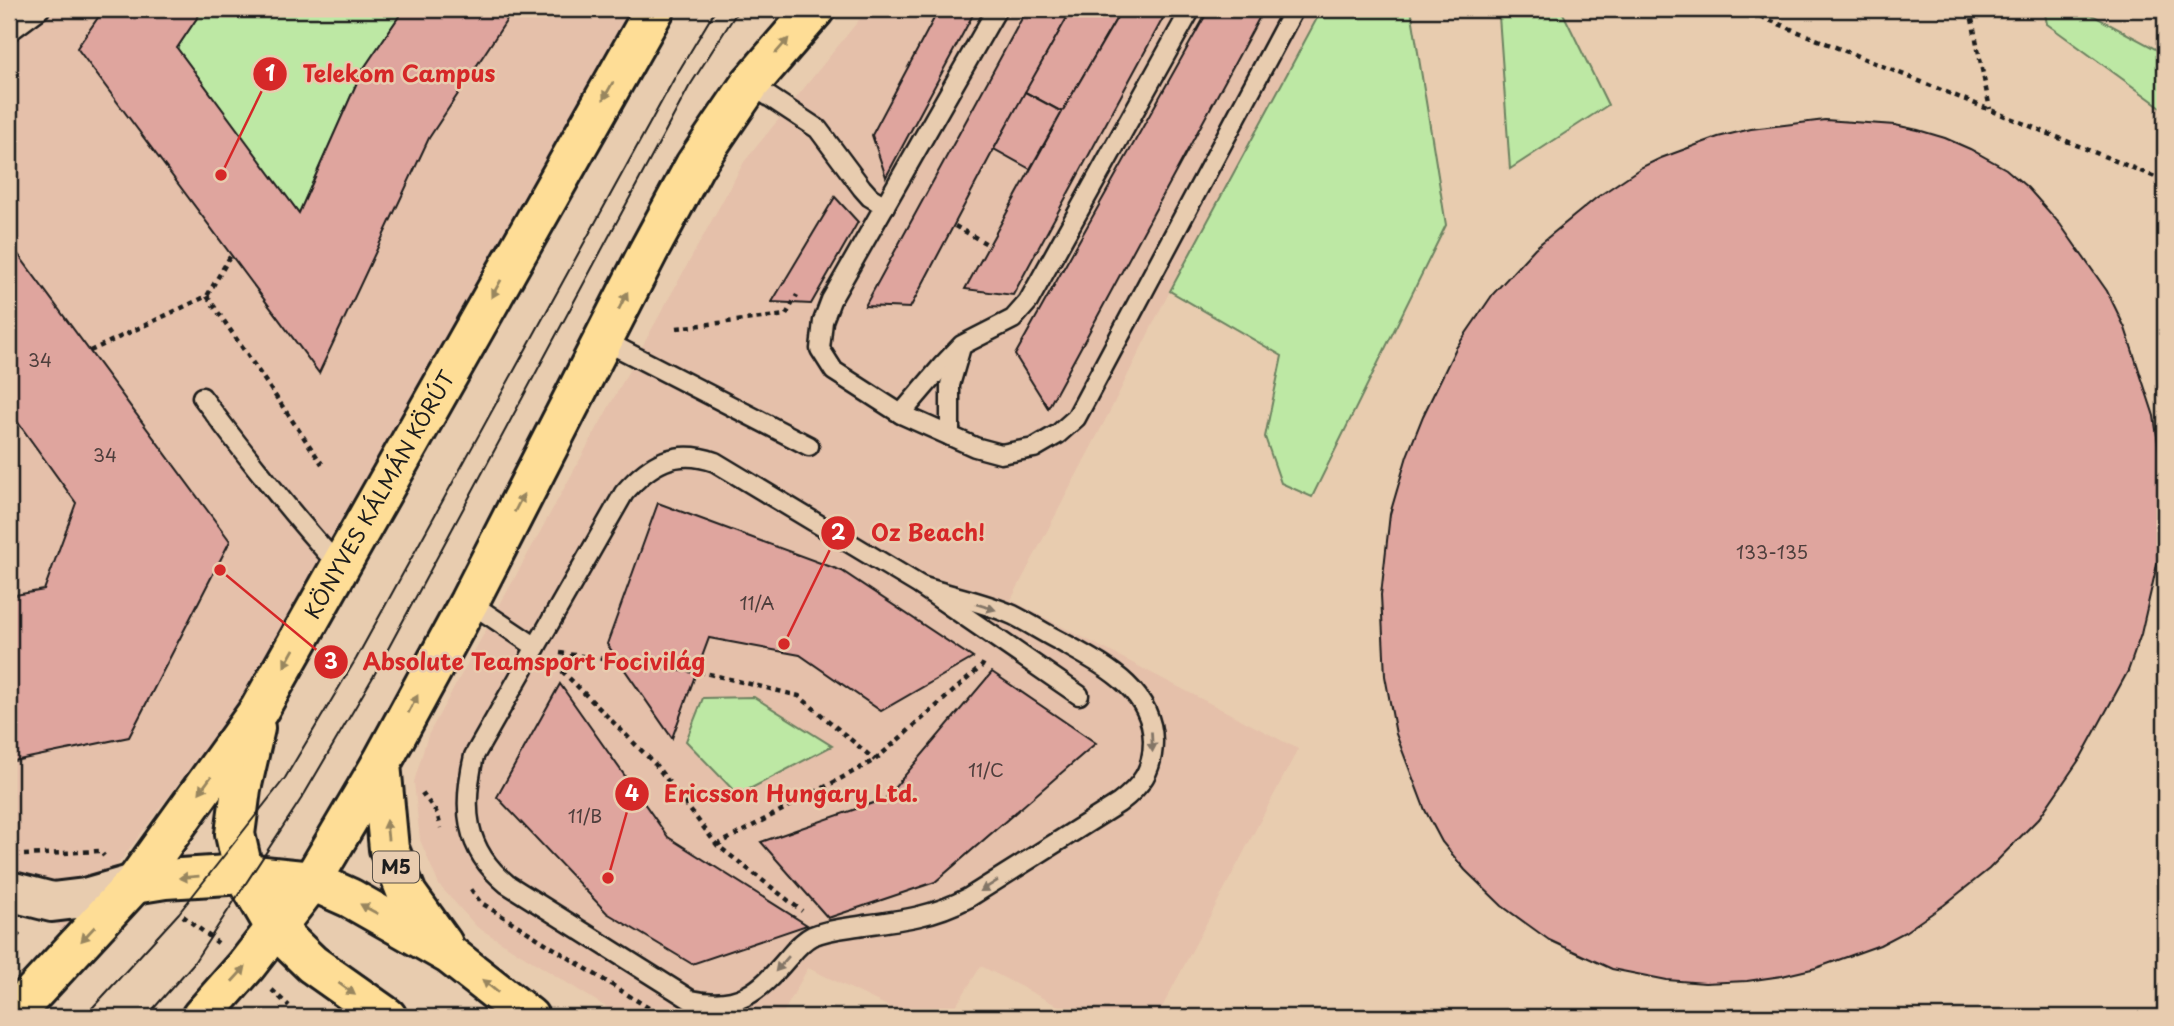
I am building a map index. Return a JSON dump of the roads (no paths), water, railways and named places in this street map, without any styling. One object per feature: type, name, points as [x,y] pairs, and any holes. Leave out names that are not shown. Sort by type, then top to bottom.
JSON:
[{"type":"main road","name":"KÖNYVES KÁLMÁN KÖRÚT","points":[[11,1017],[134,884],[260,710],[655,9]]},
{"type":"main road","points":[[201,1017],[246,966],[312,881],[381,764],[469,602],[695,165],[750,84],[816,9]]},
{"type":"main road","points":[[260,710],[241,789],[235,834],[244,874],[276,929],[312,964],[387,1017]]},
{"type":"main road","name":"M5","points":[[381,764],[389,849],[407,894],[450,955],[529,1017]]},
{"type":"main road","points":[[134,884],[165,879],[244,874],[312,881],[350,898],[450,955]]},
{"type":"street","points":[[9,891],[52,902],[85,898],[134,884]]},
{"type":"street","points":[[9,991],[11,1017]]},
{"type":"lane","points":[[9,32],[40,9]]},
{"type":"lane","points":[[997,9],[831,300],[823,321],[820,349],[834,371],[901,414],[975,447],[1001,454],[1034,448],[1058,434],[1076,418],[1294,9]]},
{"type":"lane","points":[[901,414],[962,345],[1013,319],[1028,302],[1191,9]]},
{"type":"lane","points":[[750,84],[818,128],[862,188],[870,197],[885,206]]},
{"type":"lane","points":[[603,340],[809,446]]},
{"type":"lane","points":[[950,436],[950,385],[962,345]]},
{"type":"lane","points":[[202,397],[267,484],[340,567]]},
{"type":"lane","points":[[921,586],[1012,615],[1111,669],[1141,701],[1149,718],[1153,737],[1153,756],[1146,776],[1136,790],[946,910],[918,918],[827,930],[809,937],[769,980],[752,994],[732,1003],[711,1004],[691,1000],[506,884],[485,864],[477,850],[468,815],[474,756],[539,649],[624,494],[639,477],[656,464],[677,457],[699,456],[715,462],[921,586],[1079,695]]},
{"type":"lane","points":[[469,602],[539,649]]},
{"type":"tram line","points":[[84,1017],[179,913],[285,778],[356,659],[674,79],[716,9]]},
{"type":"tram line","points":[[146,1017],[193,964],[305,793],[373,677],[689,87],[739,9]]},
{"type":"place","name":"Telekom Campus","points":[[221,175]]},
{"type":"place","name":"Absolute Teamsport Focivilág","points":[[220,570]]},
{"type":"place","name":"Oz Beach!","points":[[784,644]]},
{"type":"place","name":"Ericsson Hungary Ltd.","points":[[608,878]]}]
